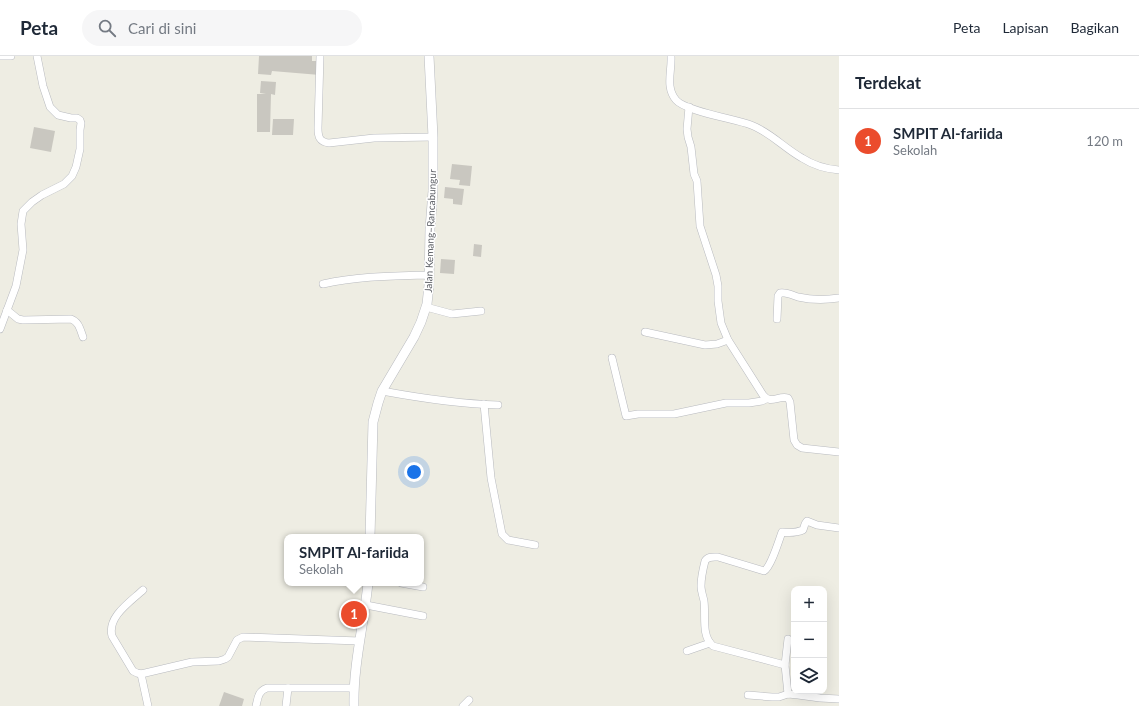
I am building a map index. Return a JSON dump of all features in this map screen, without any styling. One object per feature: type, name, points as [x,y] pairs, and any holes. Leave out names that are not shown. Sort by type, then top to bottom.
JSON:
[{"type":"street","points":[[0,56],[11,56]]},
{"type":"street","points":[[0,329],[16,286],[23,250],[21,224],[23,211],[32,202],[64,184],[72,176],[76,167],[80,149],[80,120],[77,118],[58,115],[50,107],[43,86],[37,56]]},
{"type":"street","points":[[320,56],[318,136],[320,140],[329,143],[374,138],[433,137]]},
{"type":"street","name":"Jalan Kemang–Rancabungur","points":[[370,534],[373,422],[382,391],[414,337],[426,307],[429,285],[430,229],[433,191],[433,137],[429,56]]},
{"type":"street","points":[[671,56],[669,86],[671,94],[678,102],[689,107],[764,131],[802,158],[831,170],[839,170]]},
{"type":"street","points":[[689,107],[687,129],[694,174],[697,181],[700,226],[716,275],[721,323],[728,340],[766,399]]},
{"type":"street","points":[[323,284],[360,278],[429,275]]},
{"type":"street","points":[[777,319],[778,296],[780,293],[783,292],[799,297],[820,299],[839,298]]},
{"type":"street","points":[[426,307],[452,314],[481,311]]},
{"type":"street","points":[[7,310],[18,319],[23,320],[71,319],[75,321],[83,336]]},
{"type":"street","points":[[644,332],[705,345],[717,344],[728,340]]},
{"type":"street","points":[[612,358],[626,416],[638,414],[674,414],[726,403],[748,403],[784,397],[788,398],[790,402],[794,440],[797,446],[802,448],[839,452]]},
{"type":"street","points":[[382,391],[422,398],[498,405]]},
{"type":"street","points":[[484,404],[491,478],[502,534],[508,540],[535,545]]},
{"type":"street","points":[[785,665],[713,646],[710,643],[707,638],[704,599],[700,588],[705,561],[707,558],[718,557],[764,571],[767,569],[776,550],[782,532],[791,533],[803,530],[807,521],[817,525],[839,528]]},
{"type":"street","points":[[354,706],[354,688],[368,586]]},
{"type":"street","points":[[418,586],[423,587]]},
{"type":"street","points":[[143,590],[114,620],[111,631],[115,642],[133,671],[136,673],[141,674],[192,662],[218,661],[225,659],[228,657],[237,640],[243,637],[360,641]]},
{"type":"street","points":[[366,605],[423,616]]},
{"type":"street","points":[[788,639],[785,665],[788,694]]},
{"type":"street","points":[[687,651],[710,643]]},
{"type":"street","points":[[141,674],[148,706]]},
{"type":"street","points":[[256,706],[262,689],[267,688],[354,688]]},
{"type":"street","points":[[286,706],[288,688]]},
{"type":"street","points":[[748,695],[779,697],[788,694],[839,699]]},
{"type":"street","points":[[463,706],[469,700]]},
{"type":"building","points":[[259,56],[312,56],[312,61],[320,61],[320,75],[272,71],[271,75],[258,74]]},
{"type":"building","points":[[261,81],[276,82],[275,95],[271,94],[270,132],[257,132],[257,94],[266,94],[260,93]]},
{"type":"building","points":[[273,119],[294,119],[293,135],[272,135]]},
{"type":"building","points":[[34,127],[55,131],[51,152],[30,148]]},
{"type":"building","points":[[452,164],[472,166],[470,186],[459,185],[460,180],[450,179]]},
{"type":"building","points":[[445,187],[464,189],[462,205],[453,204],[453,199],[444,198]]},
{"type":"building","points":[[474,244],[482,245],[481,257],[473,256]]},
{"type":"building","points":[[441,259],[455,260],[454,274],[440,273]]},
{"type":"building","points":[[224,692],[244,699],[242,706],[219,706]]},
{"type":"place","name":"SMPIT Al-fariida","points":[[354,614]]}]
